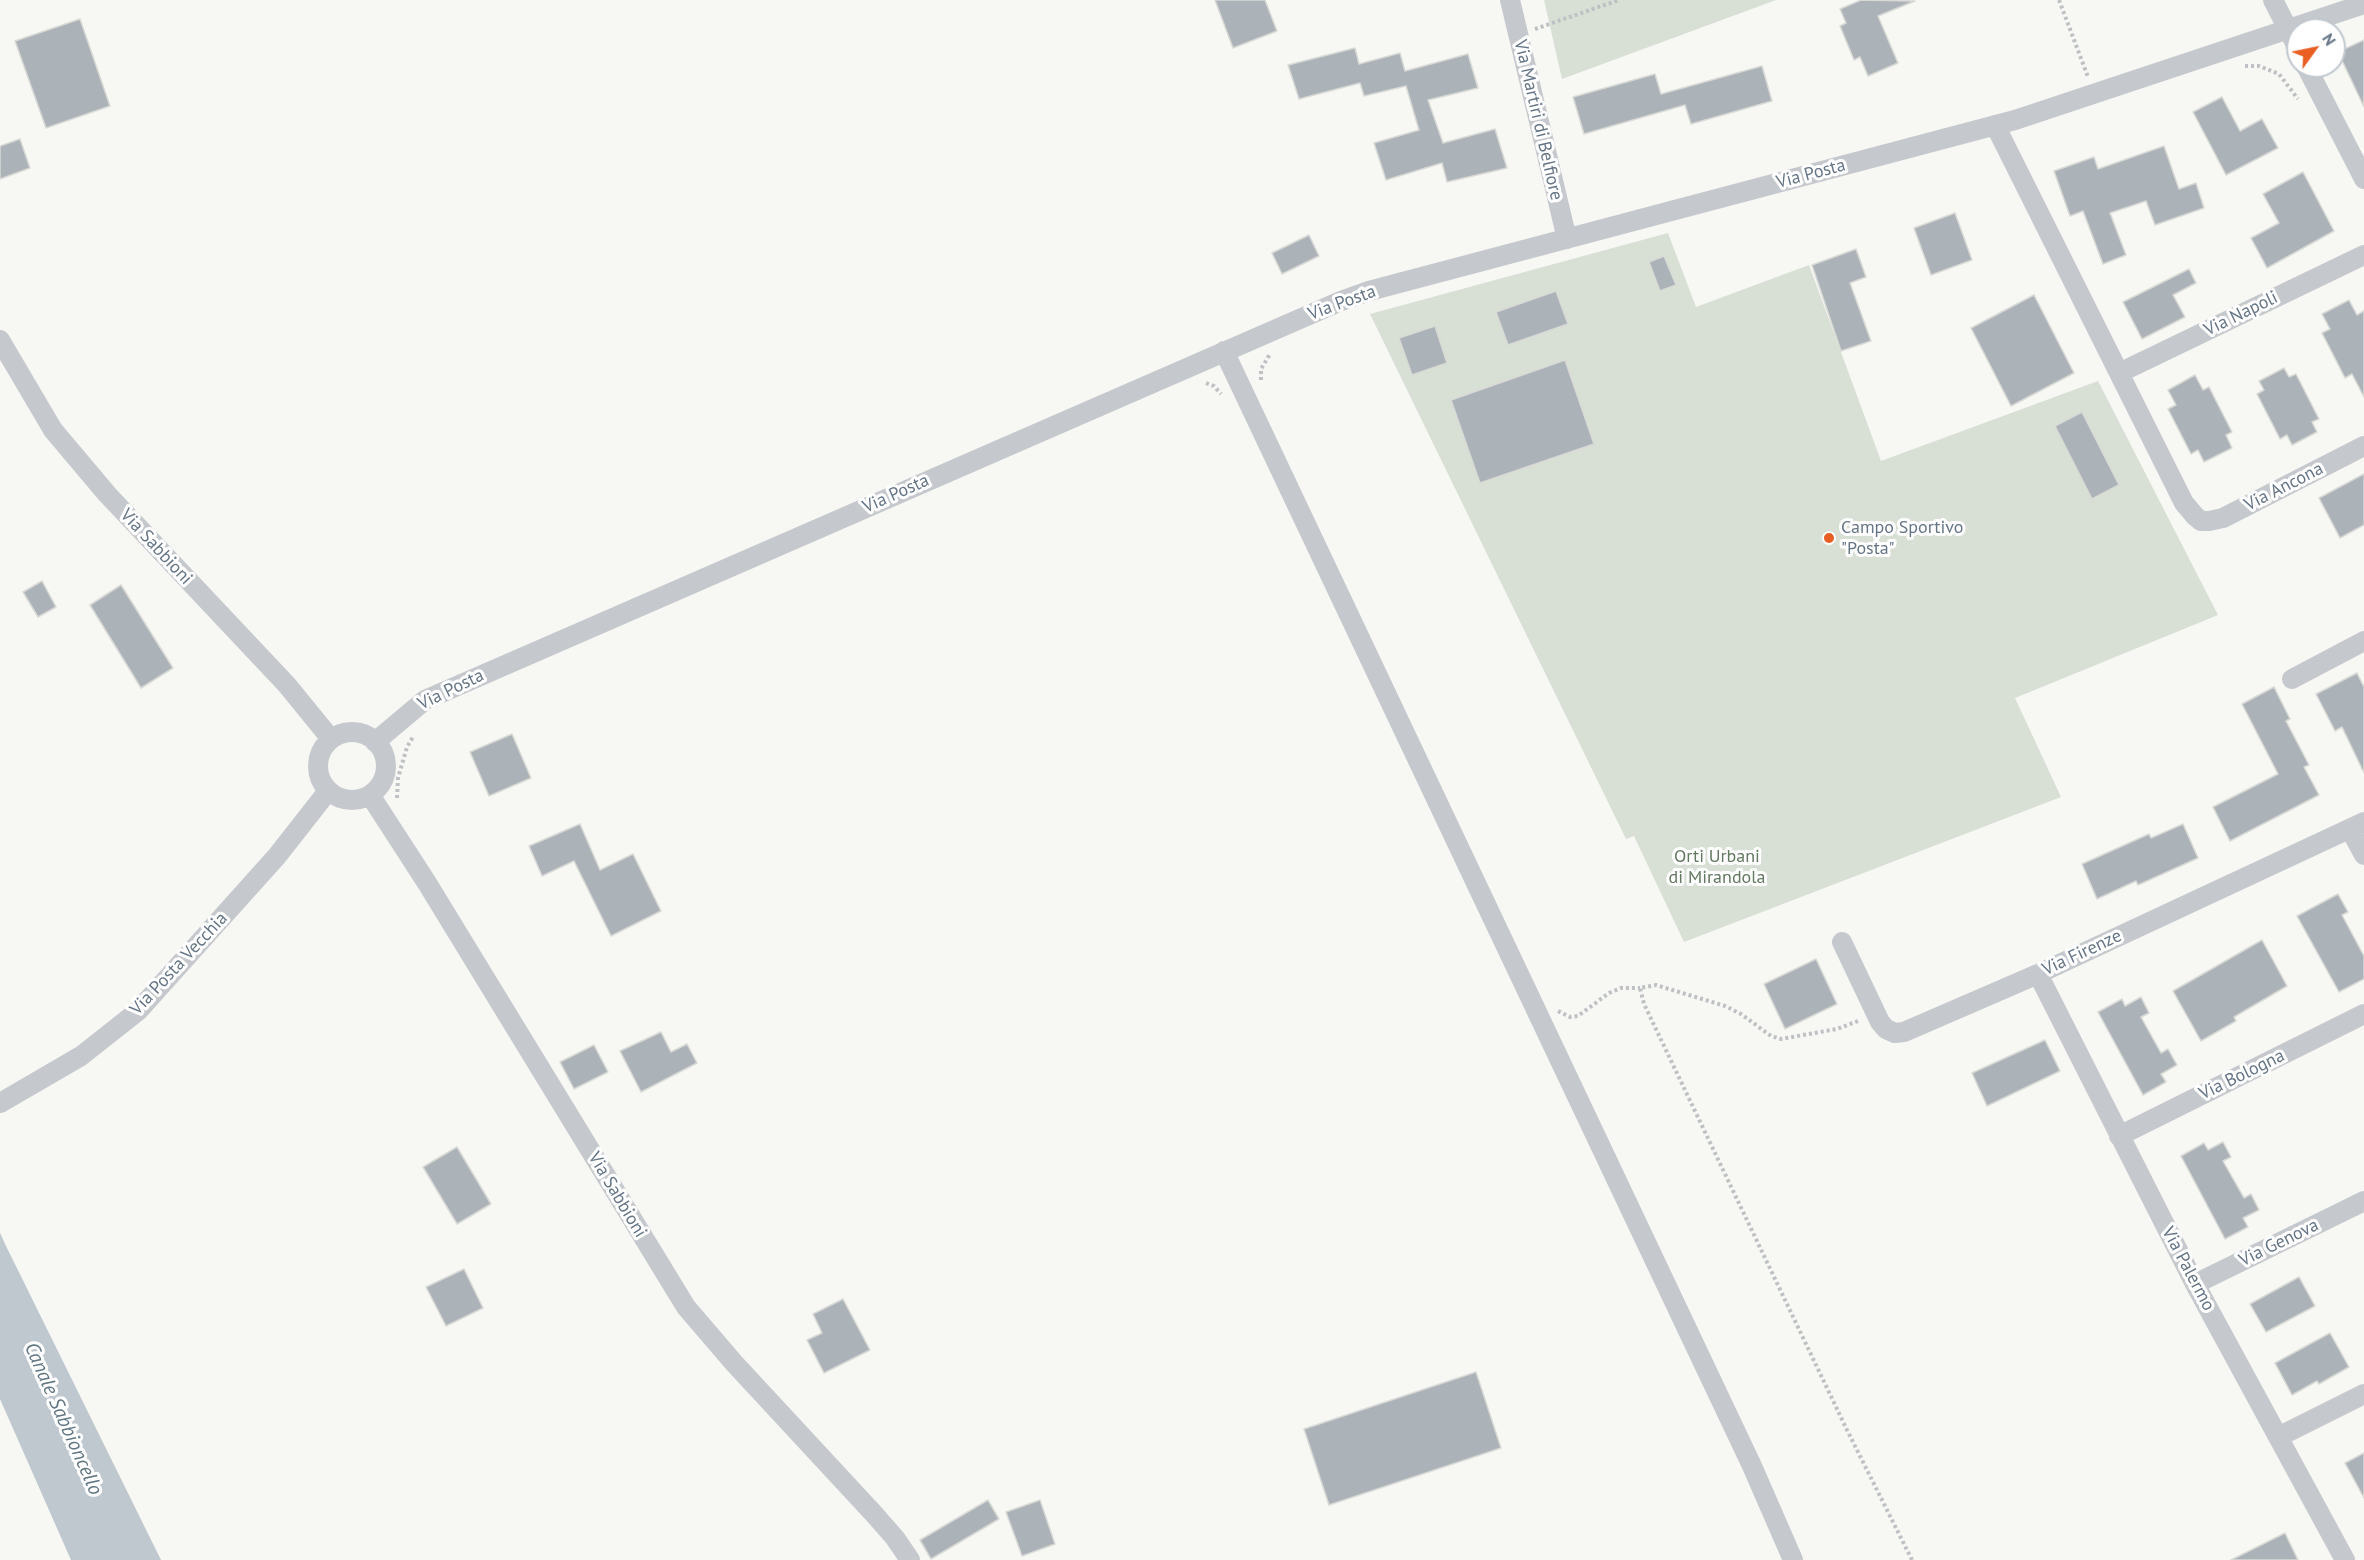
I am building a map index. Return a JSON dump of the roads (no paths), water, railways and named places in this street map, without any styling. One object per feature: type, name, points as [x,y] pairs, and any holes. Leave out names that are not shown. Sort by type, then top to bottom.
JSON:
[{"type":"street","name":"Via Martiri di Belfiore","points":[[1510,0],[1567,239]]},
{"type":"street","points":[[2273,0],[2286,26]]},
{"type":"street","name":"Via Posta","points":[[2323,18],[2364,4]]},
{"type":"street","name":"Via Posta","points":[[375,742],[424,700],[1224,351],[1369,291],[1995,126],[2286,31]]},
{"type":"street","points":[[2312,78],[2364,179]]},
{"type":"street","points":[[1995,126],[2119,373]]},
{"type":"street","name":"Via Napoli","points":[[2119,373],[2364,255]]},
{"type":"street","name":"Via Sabbioni","points":[[0,340],[52,430],[107,494],[287,685],[331,739]]},
{"type":"street","points":[[1224,351],[1752,1466],[1793,1560]]},
{"type":"street","name":"Via Ancona","points":[[2119,373],[2184,503],[2190,512],[2201,520],[2209,522],[2223,518],[2364,446]]},
{"type":"street","points":[[2292,679],[2364,641]]},
{"type":"street","points":[[354,732],[365,735],[375,742],[382,751],[386,763],[379,786],[370,795],[360,799],[349,800],[328,791],[321,782],[318,759],[323,748],[331,739],[354,732]]},
{"type":"street","name":"Via Posta Vecchia","points":[[0,1102],[81,1056],[138,1011],[277,856],[328,791]]},
{"type":"street","name":"Via Sabbioni","points":[[370,795],[428,883],[686,1307],[734,1363],[874,1514],[910,1560]]},
{"type":"street","points":[[2357,826],[2364,855]]},
{"type":"street","name":"Via Firenze","points":[[1842,942],[1875,1012],[1886,1029],[1894,1033],[1904,1032],[2038,974],[2357,826]]},
{"type":"street","name":"Via Palermo","points":[[2038,974],[2194,1284],[2345,1560]]},
{"type":"street","name":"Via Bologna","points":[[2119,1136],[2364,1014]]},
{"type":"street","name":"Via Genova","points":[[2194,1284],[2364,1201]]},
{"type":"street","points":[[2278,1437],[2364,1394]]},
{"type":"water","name":"Canale Sabbioncello","points":[[0,1233],[161,1560],[71,1560],[0,1399]]},
{"type":"place","name":"Campo Sportivo \"Posta\"","points":[[1829,538]]},
{"type":"park label","name":"Orti Urbani di Mirandola","points":[[1717,867]]}]
